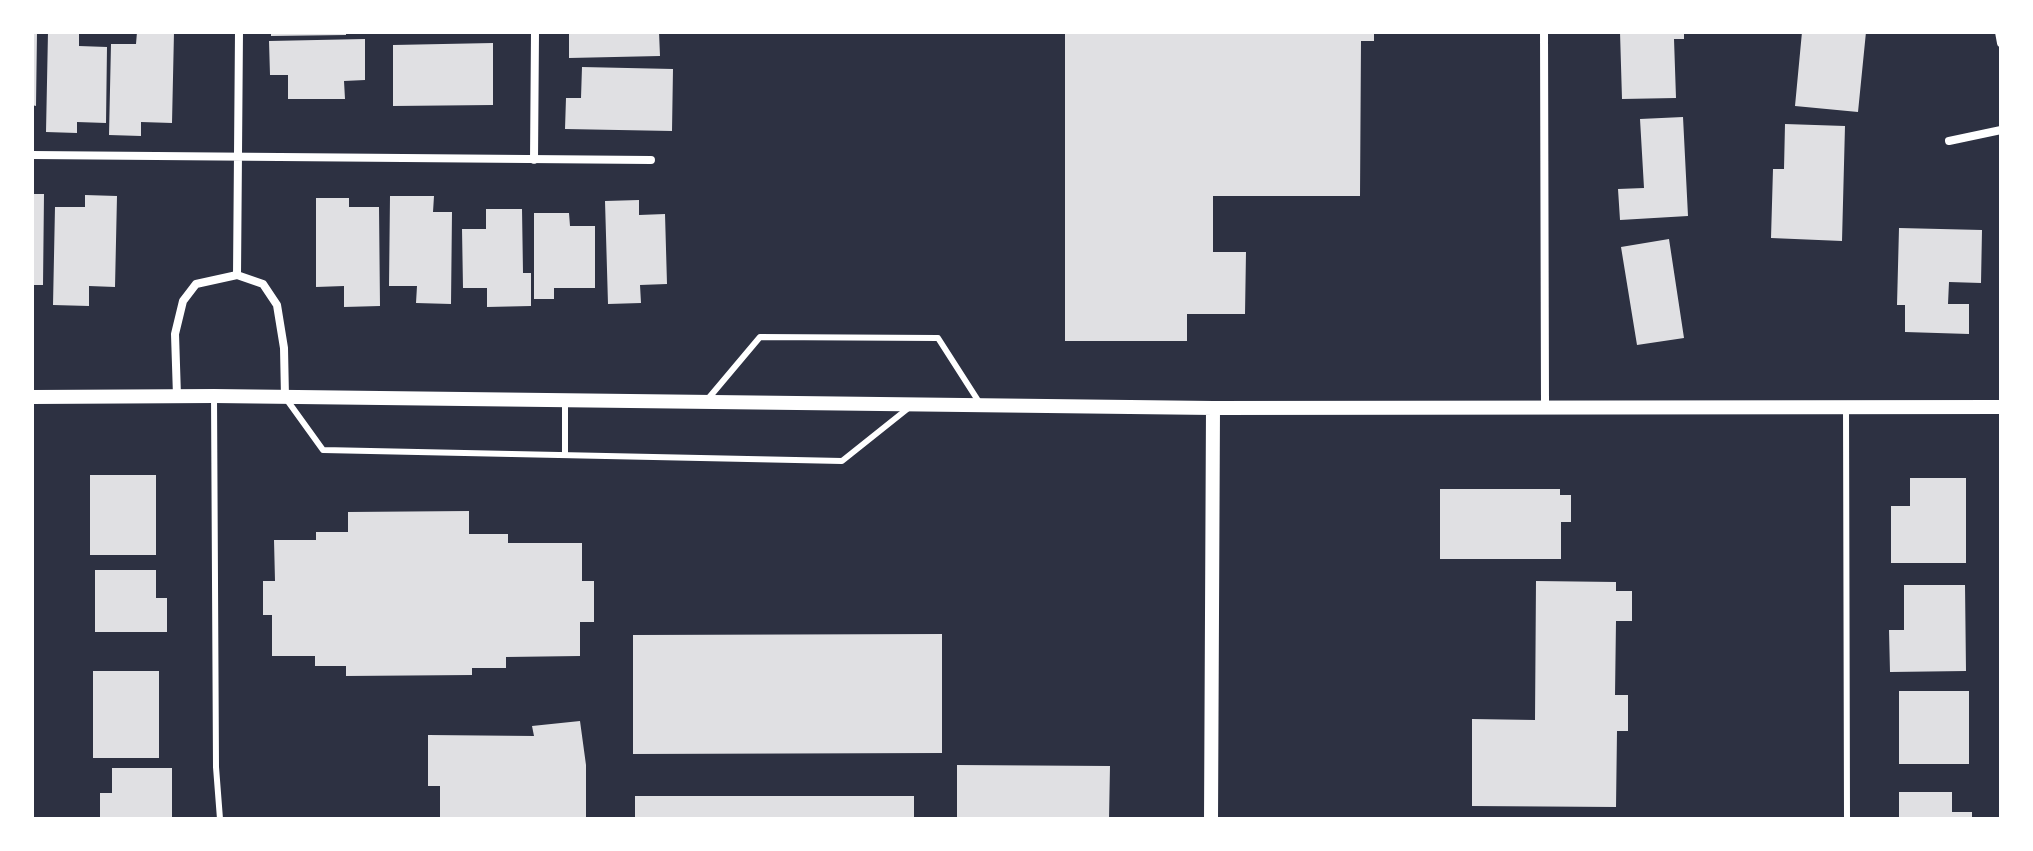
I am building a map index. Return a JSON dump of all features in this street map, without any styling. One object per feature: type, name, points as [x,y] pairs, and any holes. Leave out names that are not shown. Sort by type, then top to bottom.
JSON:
[{"type":"street","points":[[237,275],[239,32]]},
{"type":"street","points":[[534,160],[535,32]]},
{"type":"street","points":[[1544,32],[1545,405]]},
{"type":"street","points":[[1999,32],[2001,43]]},
{"type":"street","points":[[1949,141],[2001,130]]},
{"type":"street","points":[[32,155],[651,160]]},
{"type":"street","points":[[177,396],[175,334],[183,301],[196,284],[237,275],[263,284],[277,305],[284,348],[285,397]]},
{"type":"street","points":[[32,397],[214,396],[1213,408],[1545,405],[2001,407]]},
{"type":"street","points":[[1211,819],[1213,408]]},
{"type":"lane","points":[[707,401],[760,337],[923,337],[938,338],[981,405]]},
{"type":"lane","points":[[214,396],[216,767],[220,819]]},
{"type":"lane","points":[[285,397],[323,450],[842,461],[914,404]]},
{"type":"lane","points":[[565,401],[565,454]]},
{"type":"lane","points":[[1846,406],[1847,819]]},
{"type":"building","points":[[32,32],[37,32],[36,106],[32,105]]},
{"type":"building","points":[[48,32],[79,32],[79,46],[107,47],[106,123],[77,122],[77,133],[46,132]]},
{"type":"building","points":[[137,32],[174,32],[172,123],[141,122],[141,136],[109,135],[111,44],[136,44]]},
{"type":"building","points":[[271,32],[346,32],[346,35],[271,36]]},
{"type":"building","points":[[569,32],[659,32],[660,56],[569,58]]},
{"type":"building","points":[[1065,32],[1374,32],[1374,41],[1361,41],[1360,196],[1213,196],[1213,252],[1246,252],[1245,314],[1187,314],[1187,341],[1065,341]]},
{"type":"building","points":[[1620,32],[1684,32],[1684,39],[1674,39],[1676,98],[1622,99]]},
{"type":"building","points":[[1802,32],[1866,32],[1858,112],[1795,106]]},
{"type":"building","points":[[365,39],[365,80],[344,81],[345,99],[288,99],[288,75],[270,75],[269,41]]},
{"type":"building","points":[[493,43],[493,105],[393,106],[393,45]]},
{"type":"building","points":[[582,67],[673,69],[672,131],[565,129],[566,98],[581,98]]},
{"type":"building","points":[[1683,117],[1688,216],[1620,220],[1618,189],[1644,188],[1640,119]]},
{"type":"building","points":[[1785,124],[1845,126],[1842,241],[1771,238],[1773,169],[1784,169]]},
{"type":"building","points":[[32,194],[44,194],[43,285],[32,285]]},
{"type":"building","points":[[85,195],[117,196],[115,287],[89,286],[89,306],[53,305],[55,207],[85,207]]},
{"type":"building","points":[[390,196],[434,196],[433,212],[452,212],[451,304],[416,303],[417,286],[389,286]]},
{"type":"building","points":[[316,198],[349,198],[349,207],[379,207],[380,306],[344,307],[344,286],[316,287]]},
{"type":"building","points":[[639,200],[639,215],[665,214],[667,284],[640,285],[641,303],[608,304],[605,201]]},
{"type":"building","points":[[486,209],[522,209],[523,273],[531,273],[531,306],[487,307],[487,288],[463,288],[462,229],[486,229]]},
{"type":"building","points":[[534,213],[569,213],[570,226],[595,226],[595,288],[554,288],[554,299],[534,299]]},
{"type":"building","points":[[1899,228],[1982,230],[1981,283],[1949,282],[1948,304],[1969,304],[1969,334],[1905,332],[1905,305],[1897,305]]},
{"type":"building","points":[[1669,239],[1684,338],[1637,345],[1621,247]]},
{"type":"building","points":[[90,475],[156,475],[156,555],[90,555]]},
{"type":"building","points":[[1910,478],[1966,478],[1966,563],[1891,563],[1891,506],[1910,506]]},
{"type":"building","points":[[1440,489],[1560,489],[1560,495],[1571,495],[1571,522],[1561,522],[1561,559],[1440,559]]},
{"type":"building","points":[[469,511],[469,534],[508,534],[508,543],[582,543],[582,581],[594,581],[594,622],[580,622],[580,656],[506,657],[506,668],[472,668],[472,675],[346,676],[346,666],[315,666],[315,656],[272,656],[272,615],[263,615],[263,581],[275,581],[274,540],[316,540],[316,532],[348,532],[348,512]]},
{"type":"building","points":[[95,570],[156,570],[156,598],[167,598],[167,632],[95,632]]},
{"type":"building","points":[[1536,581],[1616,582],[1616,591],[1632,591],[1632,621],[1616,621],[1615,695],[1628,695],[1628,731],[1617,731],[1616,807],[1472,806],[1472,719],[1535,720]]},
{"type":"building","points":[[1904,585],[1965,585],[1966,671],[1890,672],[1889,630],[1904,630]]},
{"type":"building","points":[[942,634],[942,753],[633,754],[633,635]]},
{"type":"building","points":[[93,671],[159,671],[159,758],[93,758]]},
{"type":"building","points":[[1899,691],[1969,691],[1969,764],[1899,764]]},
{"type":"building","points":[[580,721],[586,765],[586,819],[440,819],[440,786],[428,786],[428,735],[534,736],[532,726]]},
{"type":"building","points":[[957,765],[1110,766],[1109,819],[957,819]]},
{"type":"building","points":[[112,768],[172,768],[172,819],[100,819],[100,793],[112,793]]},
{"type":"building","points":[[1899,792],[1952,792],[1952,812],[1972,812],[1972,819],[1899,819]]},
{"type":"building","points":[[635,796],[914,796],[914,819],[635,819]]}]
